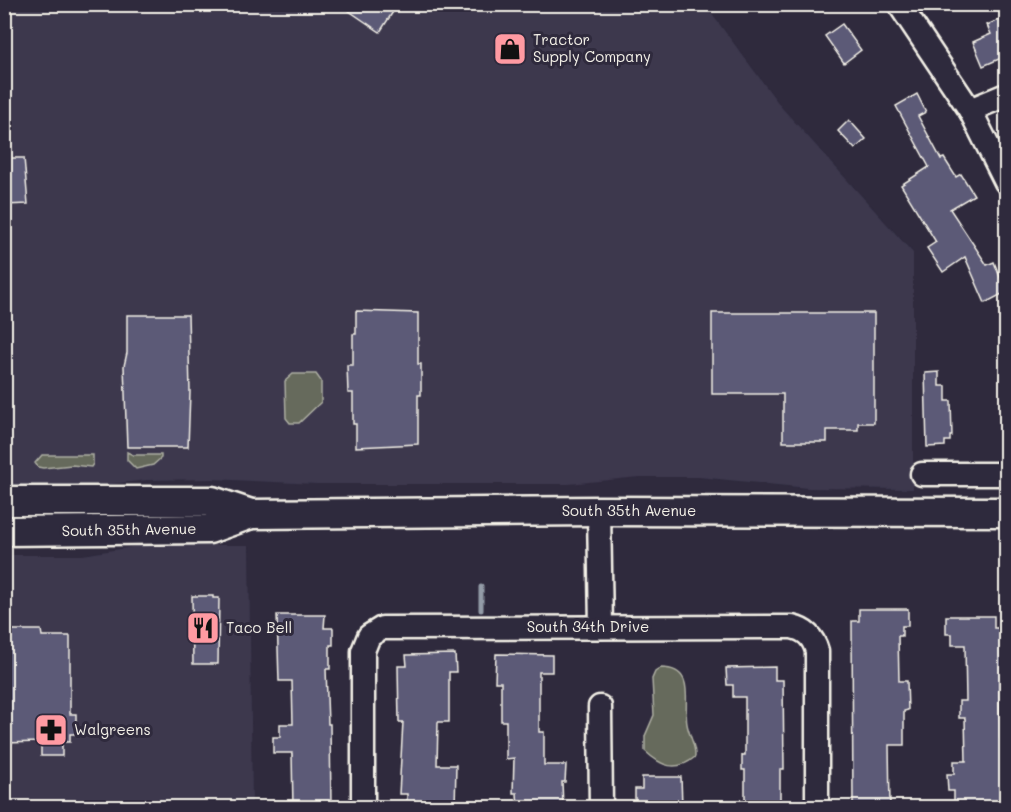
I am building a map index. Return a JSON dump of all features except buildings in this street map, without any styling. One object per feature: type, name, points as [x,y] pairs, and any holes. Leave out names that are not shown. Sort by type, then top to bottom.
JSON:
[{"type":"main road","name":"South 35th Avenue","points":[[4,501],[212,501],[251,514],[599,511],[1006,512]]},
{"type":"main road","name":"South 35th Avenue","points":[[4,531],[209,529],[251,514]]},
{"type":"street","points":[[899,4],[970,111],[1006,183]]},
{"type":"street","points":[[970,111],[1006,95]]},
{"type":"street","points":[[922,474],[1006,474]]},
{"type":"street","points":[[599,511],[601,627]]},
{"type":"street","name":"South 34th Drive","points":[[363,807],[363,651],[369,636],[382,628],[792,627],[808,633],[817,651],[817,807]]},
{"type":"street","points":[[600,707],[601,807]]},
{"type":"shaded area","points":[[4,5],[705,5],[782,108],[913,253],[913,489],[808,488],[699,477],[639,477],[569,484],[317,484],[213,479],[147,480],[85,487],[5,487]]},
{"type":"shaded area","points":[[144,545],[249,545],[252,807],[5,807],[4,555],[83,555]]},
{"type":"green space","points":[[293,374],[316,374],[321,381],[321,402],[299,423],[290,423],[286,418],[285,381]]},
{"type":"green space","points":[[127,452],[133,455],[161,455],[161,458],[153,465],[136,469],[127,460]]},
{"type":"green space","points":[[42,455],[93,455],[93,464],[91,467],[72,465],[38,467],[35,463]]},
{"type":"green space","points":[[661,668],[680,674],[686,688],[687,724],[695,757],[681,765],[663,764],[645,751],[645,736],[654,715],[652,679],[655,672]]},
{"type":"waterway","points":[[481,587],[481,610]]},
{"type":"place","name":"Tractor Supply Company","points":[[510,49]]},
{"type":"place","name":"Taco Bell","points":[[203,628]]},
{"type":"place","name":"Walgreens","points":[[51,730]]}]
